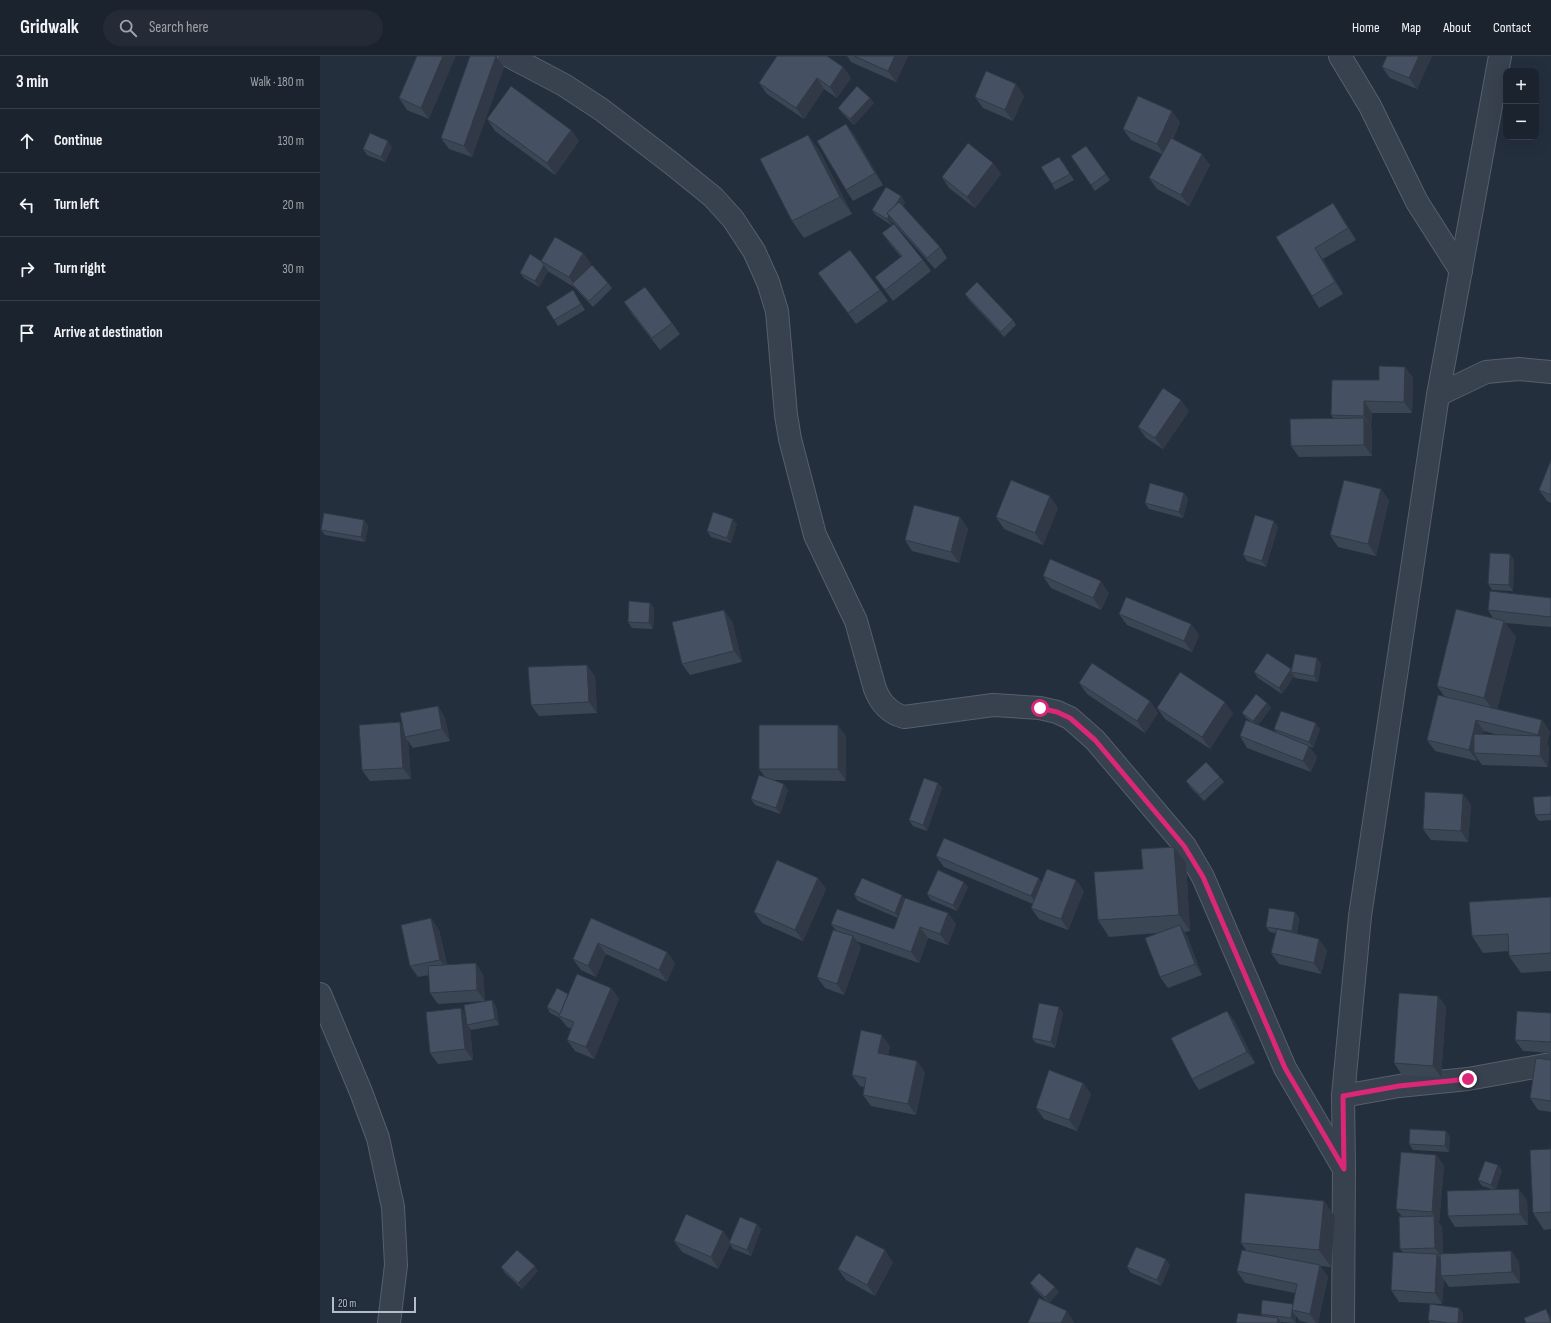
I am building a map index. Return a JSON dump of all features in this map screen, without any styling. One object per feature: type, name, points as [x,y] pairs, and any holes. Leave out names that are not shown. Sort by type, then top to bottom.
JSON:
[{"type":"street","points":[[509,56],[564,85],[602,110],[672,163],[713,197],[733,219],[754,251],[768,282],[778,311],[786,415],[790,439],[815,535],[856,621],[879,698],[892,712],[904,717],[993,705],[1040,708],[1057,712],[1070,718],[1095,740],[1184,846],[1203,877],[1285,1068],[1344,1169]]},
{"type":"street","points":[[1340,56],[1370,106],[1417,202],[1461,271]]},
{"type":"street","points":[[1343,1323],[1343,1096],[1360,916],[1438,395],[1500,56]]},
{"type":"street","points":[[1438,395],[1486,372],[1519,369],[1551,372]]},
{"type":"street","points":[[320,994],[361,1092],[378,1138],[393,1207],[396,1264],[389,1323]]},
{"type":"street","points":[[1343,1096],[1399,1086],[1468,1079],[1551,1064]]},
{"type":"building","points":[[417,56],[443,56],[421,108],[399,98]]},
{"type":"building","points":[[470,56],[496,56],[464,146],[441,138]]},
{"type":"building","points":[[777,56],[827,56],[843,67],[830,87],[817,78],[796,108],[759,83]]},
{"type":"building","points":[[854,56],[895,56],[888,71]]},
{"type":"building","points":[[1387,56],[1419,56],[1409,78],[1382,67]]},
{"type":"building","points":[[986,71],[1016,84],[1005,110],[975,97]]},
{"type":"building","points":[[511,86],[571,130],[547,163],[487,119]]},
{"type":"building","points":[[857,86],[870,98],[850,119],[838,108]]},
{"type":"building","points":[[1138,96],[1172,111],[1157,144],[1123,129]]},
{"type":"building","points":[[846,124],[875,173],[846,190],[817,141]]},
{"type":"building","points":[[370,133],[388,141],[381,157],[363,149]]},
{"type":"building","points":[[808,135],[840,197],[792,221],[760,159]]},
{"type":"building","points":[[1171,138],[1202,154],[1181,195],[1149,178]]},
{"type":"building","points":[[968,143],[993,163],[967,197],[942,177]]},
{"type":"building","points":[[1086,146],[1106,174],[1091,185],[1071,156]]},
{"type":"building","points":[[1059,157],[1070,174],[1052,184],[1041,167]]},
{"type":"building","points":[[886,187],[901,196],[895,206],[887,213],[889,216],[887,219],[872,210]]},
{"type":"building","points":[[899,202],[940,247],[927,258],[887,213]]},
{"type":"building","points":[[1333,203],[1348,228],[1315,248],[1335,282],[1312,296],[1276,237]]},
{"type":"building","points":[[894,224],[923,260],[885,290],[875,277],[902,256],[882,233]]},
{"type":"building","points":[[555,237],[583,253],[569,277],[541,261]]},
{"type":"building","points":[[850,250],[880,290],[848,313],[818,273]]},
{"type":"building","points":[[530,254],[541,261],[544,265],[535,281],[520,273]]},
{"type":"building","points":[[592,265],[608,283],[589,301],[572,284]]},
{"type":"building","points":[[977,282],[1013,320],[1001,332],[965,294]]},
{"type":"building","points":[[645,287],[672,323],[652,338],[624,302]]},
{"type":"building","points":[[573,290],[581,304],[554,320],[546,307]]},
{"type":"building","points":[[1379,366],[1405,367],[1404,402],[1364,401],[1364,416],[1331,415],[1332,380],[1379,380]]},
{"type":"building","points":[[1163,388],[1181,400],[1155,438],[1138,427]]},
{"type":"building","points":[[1364,418],[1364,445],[1291,446],[1290,419]]},
{"type":"building","points":[[1551,460],[1551,495],[1539,490]]},
{"type":"building","points":[[1011,480],[1050,496],[1035,533],[996,517]]},
{"type":"building","points":[[1344,480],[1381,489],[1368,544],[1330,535]]},
{"type":"building","points":[[1150,483],[1184,493],[1179,512],[1145,503]]},
{"type":"building","points":[[914,505],[960,517],[951,552],[905,540]]},
{"type":"building","points":[[713,512],[733,519],[727,538],[707,531]]},
{"type":"building","points":[[324,513],[364,520],[361,537],[321,530]]},
{"type":"building","points":[[1255,515],[1274,521],[1262,561],[1243,555]]},
{"type":"building","points":[[1490,553],[1510,554],[1509,585],[1488,584]]},
{"type":"building","points":[[1050,559],[1101,581],[1093,598],[1043,576]]},
{"type":"building","points":[[1490,591],[1551,598],[1551,617],[1488,610]]},
{"type":"building","points":[[1126,597],[1191,624],[1184,641],[1119,614]]},
{"type":"building","points":[[629,601],[650,603],[649,623],[628,622]]},
{"type":"building","points":[[1456,609],[1504,621],[1484,698],[1437,686]]},
{"type":"building","points":[[724,610],[734,651],[682,664],[672,622]]},
{"type":"building","points":[[1267,653],[1291,669],[1279,688],[1254,672]]},
{"type":"building","points":[[1295,654],[1317,658],[1314,676],[1291,672]]},
{"type":"building","points":[[1092,663],[1150,701],[1137,721],[1079,683]]},
{"type":"building","points":[[587,665],[589,702],[531,705],[528,667]]},
{"type":"building","points":[[1180,672],[1225,702],[1202,737],[1157,708]]},
{"type":"building","points":[[1256,694],[1267,703],[1253,721],[1242,713]]},
{"type":"building","points":[[1438,695],[1542,720],[1538,735],[1476,720],[1469,750],[1427,740]]},
{"type":"building","points":[[438,706],[442,729],[405,737],[400,713]]},
{"type":"building","points":[[1281,711],[1316,723],[1309,742],[1274,729]]},
{"type":"building","points":[[1246,720],[1309,746],[1303,761],[1240,736]]},
{"type":"building","points":[[400,722],[403,768],[362,770],[359,725]]},
{"type":"building","points":[[759,725],[838,725],[838,769],[759,769]]},
{"type":"building","points":[[1474,734],[1541,736],[1540,756],[1474,753]]},
{"type":"building","points":[[1206,762],[1220,777],[1200,795],[1186,781]]},
{"type":"building","points":[[759,775],[784,784],[776,808],[751,799]]},
{"type":"building","points":[[924,778],[938,783],[923,825],[909,820]]},
{"type":"building","points":[[1425,792],[1463,794],[1461,831],[1423,829]]},
{"type":"building","points":[[1551,796],[1551,814],[1535,815],[1533,797]]},
{"type":"building","points":[[944,838],[1039,878],[1031,896],[936,856]]},
{"type":"building","points":[[1174,847],[1179,915],[1098,920],[1094,872],[1143,869],[1141,849]]},
{"type":"building","points":[[777,860],[818,878],[795,930],[754,912]]},
{"type":"building","points":[[1047,869],[1076,880],[1061,919],[1031,908]]},
{"type":"building","points":[[938,870],[964,882],[953,905],[927,894]]},
{"type":"building","points":[[862,878],[902,895],[895,913],[854,895]]},
{"type":"building","points":[[1551,897],[1551,953],[1509,956],[1508,934],[1472,936],[1469,902]]},
{"type":"building","points":[[905,898],[948,913],[940,934],[920,927],[911,952],[831,924],[837,909],[894,929]]},
{"type":"building","points":[[1269,908],[1295,912],[1292,931],[1266,927]]},
{"type":"building","points":[[431,918],[440,960],[410,966],[401,925]]},
{"type":"building","points":[[591,918],[667,952],[659,970],[598,943],[588,966],[573,959]]},
{"type":"building","points":[[1180,925],[1195,964],[1160,977],[1145,938]]},
{"type":"building","points":[[1277,929],[1319,939],[1314,963],[1271,953]]},
{"type":"building","points":[[833,930],[853,936],[837,984],[817,977]]},
{"type":"building","points":[[476,963],[477,990],[430,993],[428,966]]},
{"type":"building","points":[[577,974],[611,988],[586,1047],[567,1040],[574,1022],[559,1016]]},
{"type":"building","points":[[557,988],[568,994],[560,1014],[547,1007]]},
{"type":"building","points":[[1399,993],[1438,996],[1433,1066],[1394,1063]]},
{"type":"building","points":[[492,1000],[495,1019],[467,1025],[464,1005]]},
{"type":"building","points":[[1039,1003],[1059,1007],[1051,1042],[1032,1038]]},
{"type":"building","points":[[461,1008],[465,1049],[430,1053],[426,1012]]},
{"type":"building","points":[[1227,1011],[1247,1052],[1192,1079],[1171,1038]]},
{"type":"building","points":[[1517,1011],[1551,1013],[1551,1042],[1515,1040]]},
{"type":"building","points":[[861,1030],[882,1035],[878,1053],[917,1061],[908,1104],[863,1095],[866,1078],[852,1075]]},
{"type":"building","points":[[1536,1058],[1551,1060],[1551,1101],[1530,1098]]},
{"type":"building","points":[[1049,1070],[1083,1083],[1069,1120],[1036,1108]]},
{"type":"building","points":[[1410,1129],[1446,1131],[1445,1146],[1409,1144]]},
{"type":"building","points":[[1551,1149],[1551,1212],[1533,1213],[1530,1150]]},
{"type":"building","points":[[1401,1152],[1436,1155],[1432,1212],[1396,1209]]},
{"type":"building","points":[[1485,1161],[1498,1165],[1491,1185],[1478,1180]]},
{"type":"building","points":[[1519,1189],[1520,1214],[1448,1216],[1447,1191]]},
{"type":"building","points":[[1245,1193],[1324,1201],[1319,1250],[1241,1243]]},
{"type":"building","points":[[686,1214],[723,1231],[711,1257],[674,1241]]},
{"type":"building","points":[[1434,1216],[1435,1248],[1400,1249],[1399,1217]]},
{"type":"building","points":[[740,1217],[757,1224],[747,1250],[729,1243]]},
{"type":"building","points":[[856,1235],[885,1250],[867,1285],[838,1269]]},
{"type":"building","points":[[1136,1247],[1166,1259],[1157,1280],[1127,1267]]},
{"type":"building","points":[[517,1250],[535,1266],[518,1283],[501,1267]]},
{"type":"building","points":[[1242,1250],[1320,1265],[1310,1314],[1292,1310],[1297,1284],[1237,1271]]},
{"type":"building","points":[[1511,1251],[1512,1272],[1441,1276],[1440,1254]]},
{"type":"building","points":[[1393,1252],[1437,1254],[1435,1293],[1391,1290]]},
{"type":"building","points":[[1039,1273],[1055,1287],[1045,1297],[1030,1283]]},
{"type":"building","points":[[1039,1298],[1067,1311],[1061,1323],[1028,1323]]},
{"type":"building","points":[[1262,1300],[1293,1304],[1291,1318],[1261,1314]]},
{"type":"building","points":[[1430,1304],[1459,1308],[1458,1323],[1428,1320]]},
{"type":"building","points":[[1546,1309],[1551,1323],[1526,1323],[1524,1318]]},
{"type":"building","points":[[1238,1313],[1278,1318],[1277,1323],[1236,1323]]},
{"type":"route","points":[[1040,708],[1057,712],[1070,718],[1095,740],[1184,846],[1203,877],[1285,1068],[1344,1169],[1343,1096],[1399,1086],[1468,1079]]}]
